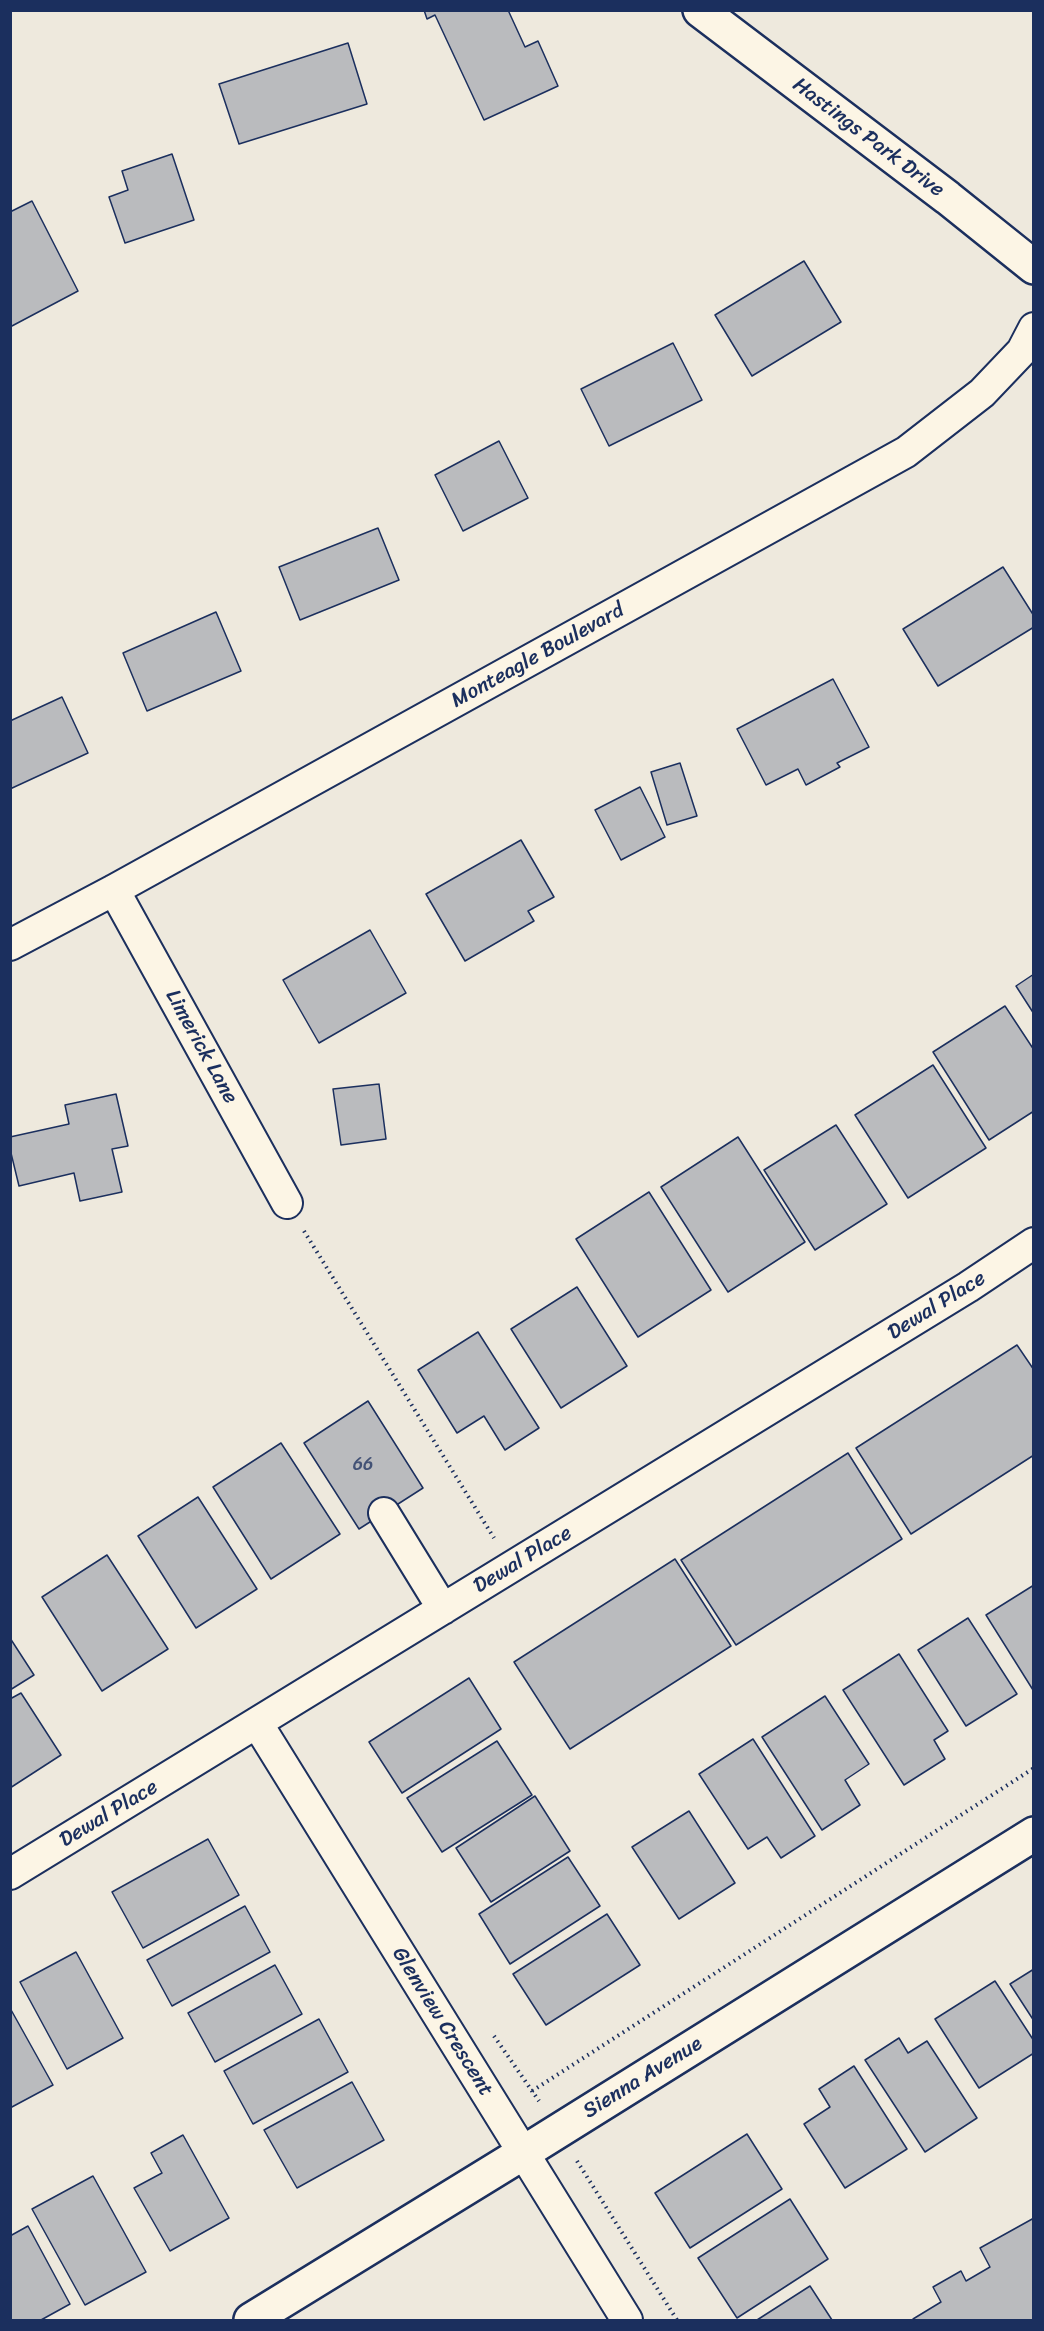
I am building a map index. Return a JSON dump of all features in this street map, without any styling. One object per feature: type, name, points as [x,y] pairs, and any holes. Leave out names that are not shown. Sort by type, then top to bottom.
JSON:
[{"type":"street","name":"Hastings Park Drive","points":[[700,10],[948,198],[1034,267]]},
{"type":"street","name":"Monteagle Boulevard","points":[[10,945],[114,891],[906,452],[982,393],[1022,351],[1034,328]]},
{"type":"street","name":"Limerick Lane","points":[[114,891],[287,1203]]},
{"type":"street","name":"Dewal Place","points":[[10,1874],[968,1287],[1034,1243]]},
{"type":"street","points":[[384,1513],[443,1609]]},
{"type":"street","name":"Glenview Crescent","points":[[257,1723],[627,2320]]},
{"type":"street","name":"Sienna Avenue","points":[[251,2320],[524,2153],[1034,1834]]},
{"type":"path","points":[[287,1203],[512,1567]]},
{"type":"path","points":[[532,2091],[1034,1768]]},
{"type":"building","points":[[424,10],[508,10],[525,47],[538,41],[558,86],[484,120],[435,15],[427,19]]},
{"type":"building","points":[[348,43],[367,104],[239,144],[219,84]]},
{"type":"building","points":[[172,154],[194,220],[125,243],[109,197],[128,190],[122,171]]},
{"type":"building","points":[[32,201],[78,291],[10,327],[10,212]]},
{"type":"building","points":[[804,261],[841,322],[752,376],[715,315]]},
{"type":"building","points":[[673,343],[702,400],[609,446],[581,389]]},
{"type":"building","points":[[499,441],[528,498],[463,531],[435,475]]},
{"type":"building","points":[[378,528],[399,580],[300,620],[279,567]]},
{"type":"building","points":[[1003,567],[1034,616],[1034,627],[938,686],[903,629]]},
{"type":"building","points":[[216,612],[241,671],[147,711],[123,653]]},
{"type":"building","points":[[833,679],[869,747],[837,763],[840,767],[806,785],[798,769],[766,785],[737,729]]},
{"type":"building","points":[[62,697],[88,753],[10,789],[10,721]]},
{"type":"building","points":[[680,763],[697,816],[667,825],[651,772]]},
{"type":"building","points":[[640,787],[665,837],[621,860],[595,810]]},
{"type":"building","points":[[521,840],[554,897],[528,911],[534,921],[465,961],[426,894]]},
{"type":"building","points":[[370,930],[406,993],[319,1043],[283,980]]},
{"type":"building","points":[[1034,974],[1034,1014],[1016,986]]},
{"type":"building","points":[[1005,1006],[1034,1050],[1034,1111],[989,1140],[933,1052]]},
{"type":"building","points":[[933,1065],[986,1148],[908,1198],[855,1115]]},
{"type":"building","points":[[379,1084],[386,1139],[341,1145],[333,1089]]},
{"type":"building","points":[[116,1094],[128,1146],[112,1149],[122,1192],[80,1201],[74,1173],[19,1186],[10,1149],[10,1137],[69,1124],[65,1105]]},
{"type":"building","points":[[836,1125],[887,1204],[815,1250],[764,1170]]},
{"type":"building","points":[[738,1137],[805,1242],[728,1292],[661,1187]]},
{"type":"building","points":[[649,1192],[711,1290],[638,1337],[576,1239]]},
{"type":"building","points":[[577,1287],[627,1366],[561,1408],[511,1329]]},
{"type":"building","points":[[478,1332],[539,1428],[505,1450],[484,1416],[457,1433],[418,1370]]},
{"type":"building","points":[[1017,1345],[1034,1370],[1034,1455],[911,1534],[856,1448]]},
{"type":"building","points":[[368,1401],[423,1488],[359,1529],[304,1443]]},
{"type":"building","points":[[281,1443],[340,1534],[271,1579],[213,1487]]},
{"type":"building","points":[[848,1453],[902,1539],[736,1645],[681,1560]]},
{"type":"building","points":[[198,1497],[257,1589],[196,1628],[138,1536]]},
{"type":"building","points":[[107,1555],[168,1649],[102,1691],[42,1597]]},
{"type":"building","points":[[675,1559],[731,1646],[570,1749],[514,1662]]},
{"type":"building","points":[[1034,1585],[1034,1690],[1033,1690],[986,1615]]},
{"type":"building","points":[[968,1618],[1017,1694],[966,1726],[918,1650]]},
{"type":"building","points":[[10,1638],[34,1675],[10,1690]]},
{"type":"building","points":[[899,1654],[948,1731],[934,1740],[945,1759],[904,1785],[843,1690]]},
{"type":"building","points":[[469,1678],[501,1729],[402,1793],[369,1742]]},
{"type":"building","points":[[21,1693],[61,1755],[10,1788],[10,1699]]},
{"type":"building","points":[[825,1696],[869,1764],[845,1780],[860,1805],[822,1830],[762,1737]]},
{"type":"building","points":[[753,1739],[815,1836],[781,1858],[767,1837],[748,1849],[699,1774]]},
{"type":"building","points":[[497,1741],[532,1795],[442,1852],[407,1798]]},
{"type":"building","points":[[535,1796],[570,1851],[491,1902],[456,1848]]},
{"type":"building","points":[[689,1811],[735,1883],[679,1919],[632,1847]]},
{"type":"building","points":[[208,1839],[239,1895],[143,1948],[112,1892]]},
{"type":"building","points":[[568,1857],[600,1906],[510,1964],[479,1914]]},
{"type":"building","points":[[245,1906],[270,1952],[172,2006],[147,1960]]},
{"type":"building","points":[[607,1914],[640,1965],[546,2025],[513,1974]]},
{"type":"building","points":[[76,1952],[123,2038],[67,2069],[20,1982]]},
{"type":"building","points":[[275,1965],[302,2014],[215,2062],[188,2013]]},
{"type":"building","points":[[1034,1969],[1034,2021],[1010,1984]]},
{"type":"building","points":[[995,1981],[1034,2041],[1034,2053],[979,2088],[935,2019]]},
{"type":"building","points":[[10,2008],[53,2085],[10,2108]]},
{"type":"building","points":[[319,2019],[348,2072],[253,2124],[224,2071]]},
{"type":"building","points":[[899,2038],[908,2053],[927,2041],[977,2118],[925,2152],[865,2060]]},
{"type":"building","points":[[854,2066],[907,2149],[845,2188],[804,2124],[830,2107],[819,2089]]},
{"type":"building","points":[[352,2082],[384,2140],[297,2188],[264,2130]]},
{"type":"building","points":[[747,2134],[782,2189],[690,2248],[655,2193]]},
{"type":"building","points":[[183,2135],[229,2218],[170,2251],[134,2188],[162,2173],[151,2153]]},
{"type":"building","points":[[93,2176],[146,2272],[85,2305],[32,2209]]},
{"type":"building","points":[[790,2199],[828,2259],[737,2318],[698,2258]]},
{"type":"building","points":[[1034,2218],[1034,2320],[913,2319],[941,2302],[933,2287],[961,2271],[966,2281],[990,2267],[980,2248]]},
{"type":"building","points":[[28,2226],[70,2304],[41,2320],[10,2320],[10,2236]]},
{"type":"building","points":[[810,2286],[832,2320],[757,2320]]}]
